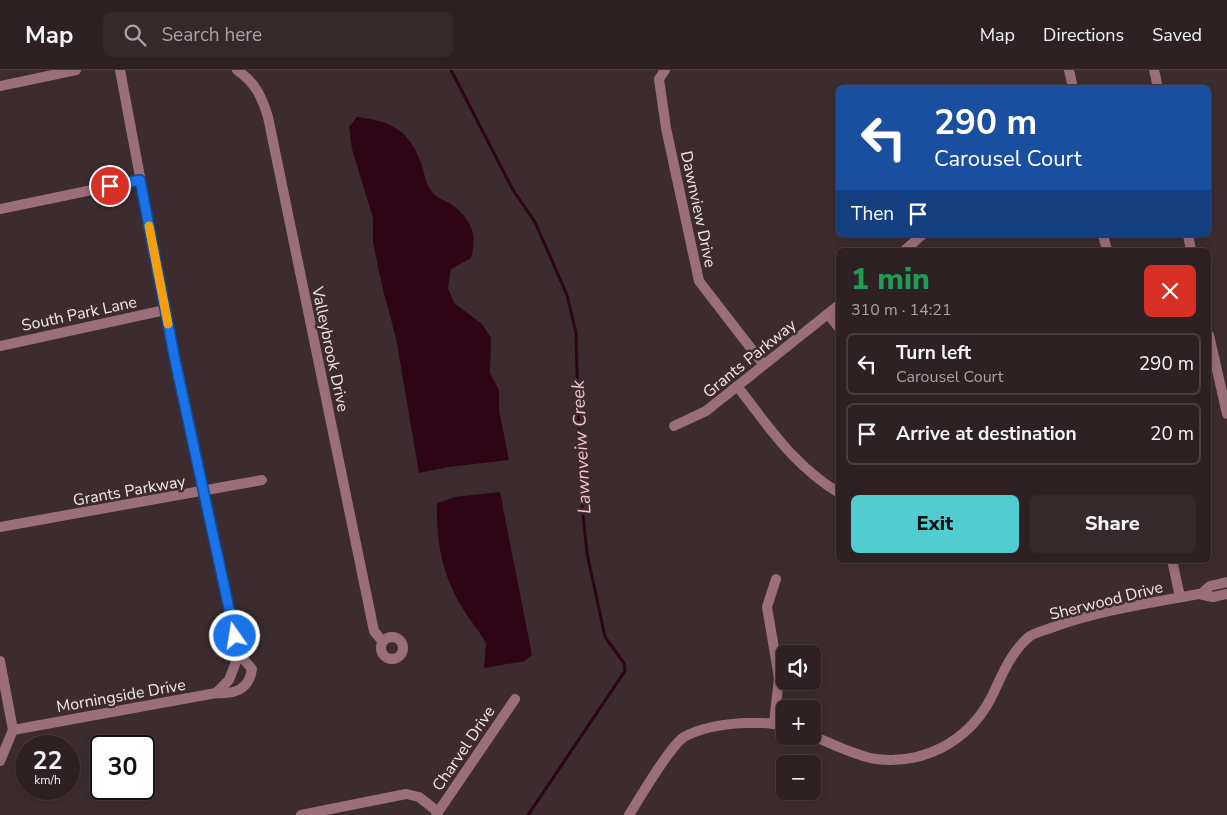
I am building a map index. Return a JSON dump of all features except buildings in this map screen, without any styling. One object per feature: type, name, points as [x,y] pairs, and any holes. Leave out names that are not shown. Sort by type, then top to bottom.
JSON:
[{"type":"street","points":[[0,86],[76,70]]},
{"type":"street","points":[[120,70],[165,310],[239,654],[229,680],[216,693]]},
{"type":"street","name":"Valleybrook Drive","points":[[237,70],[255,84],[263,100],[268,117],[374,631],[383,642]]},
{"type":"street","name":"Dawnview Drive","points":[[665,70],[660,79],[666,128],[699,281],[763,364]]},
{"type":"street","points":[[1069,70],[1072,85]]},
{"type":"street","points":[[1154,70],[1157,85]]},
{"type":"street","points":[[0,209],[140,180]]},
{"type":"street","points":[[907,248],[920,237]]},
{"type":"street","name":"Grants Parkway","points":[[674,426],[695,418],[836,308]]},
{"type":"street","name":"South Park Lane","points":[[0,346],[165,310]]},
{"type":"street","points":[[828,314],[836,324]]},
{"type":"street","points":[[1211,344],[1227,414]]},
{"type":"street","points":[[737,386],[789,454],[813,475],[836,491]]},
{"type":"street","name":"Grants Parkway","points":[[0,527],[262,480]]},
{"type":"street","points":[[1173,563],[1180,597]]},
{"type":"street","points":[[629,815],[657,771],[683,738],[701,730],[727,724],[774,723],[779,678],[767,607],[776,579]]},
{"type":"street","name":"Sherwood Drive","points":[[1201,594],[1210,586],[1227,582]]},
{"type":"street","name":"Sherwood Drive","points":[[821,739],[875,758],[899,760],[924,755],[948,746],[970,729],[989,701],[1005,667],[1031,636],[1066,622],[1180,597],[1201,594],[1213,597],[1227,594]]},
{"type":"street","name":"Morningside Drive","points":[[13,730],[216,693],[235,692],[247,684],[252,669],[239,654]]},
{"type":"street","points":[[0,661],[13,730],[0,761]]},
{"type":"street","name":"Charvel Drive","points":[[437,813],[515,699]]},
{"type":"street","points":[[301,815],[406,794],[420,797],[437,813]]},
{"type":"shaded area","points":[[357,117],[380,121],[397,129],[404,135],[411,142],[416,152],[426,182],[432,192],[455,207],[470,224],[474,243],[471,258],[451,269],[448,288],[454,303],[482,324],[491,338],[490,373],[499,390],[499,410],[509,460],[448,467],[419,473],[396,338],[373,242],[373,218],[352,149],[349,127]]},
{"type":"shaded area","points":[[500,492],[532,655],[525,661],[484,668],[486,643],[455,595],[445,570],[439,544],[437,503],[455,497]]},
{"type":"waterway","name":"Lawnveiw Creek","points":[[451,70],[513,190],[535,222],[567,295],[576,333],[580,485],[587,553],[605,637],[624,663],[625,671],[528,815]]},
{"type":"slow traffic","points":[[149,226],[168,324]]},
{"type":"route","points":[[110,186],[140,180],[176,365],[235,636]]}]
